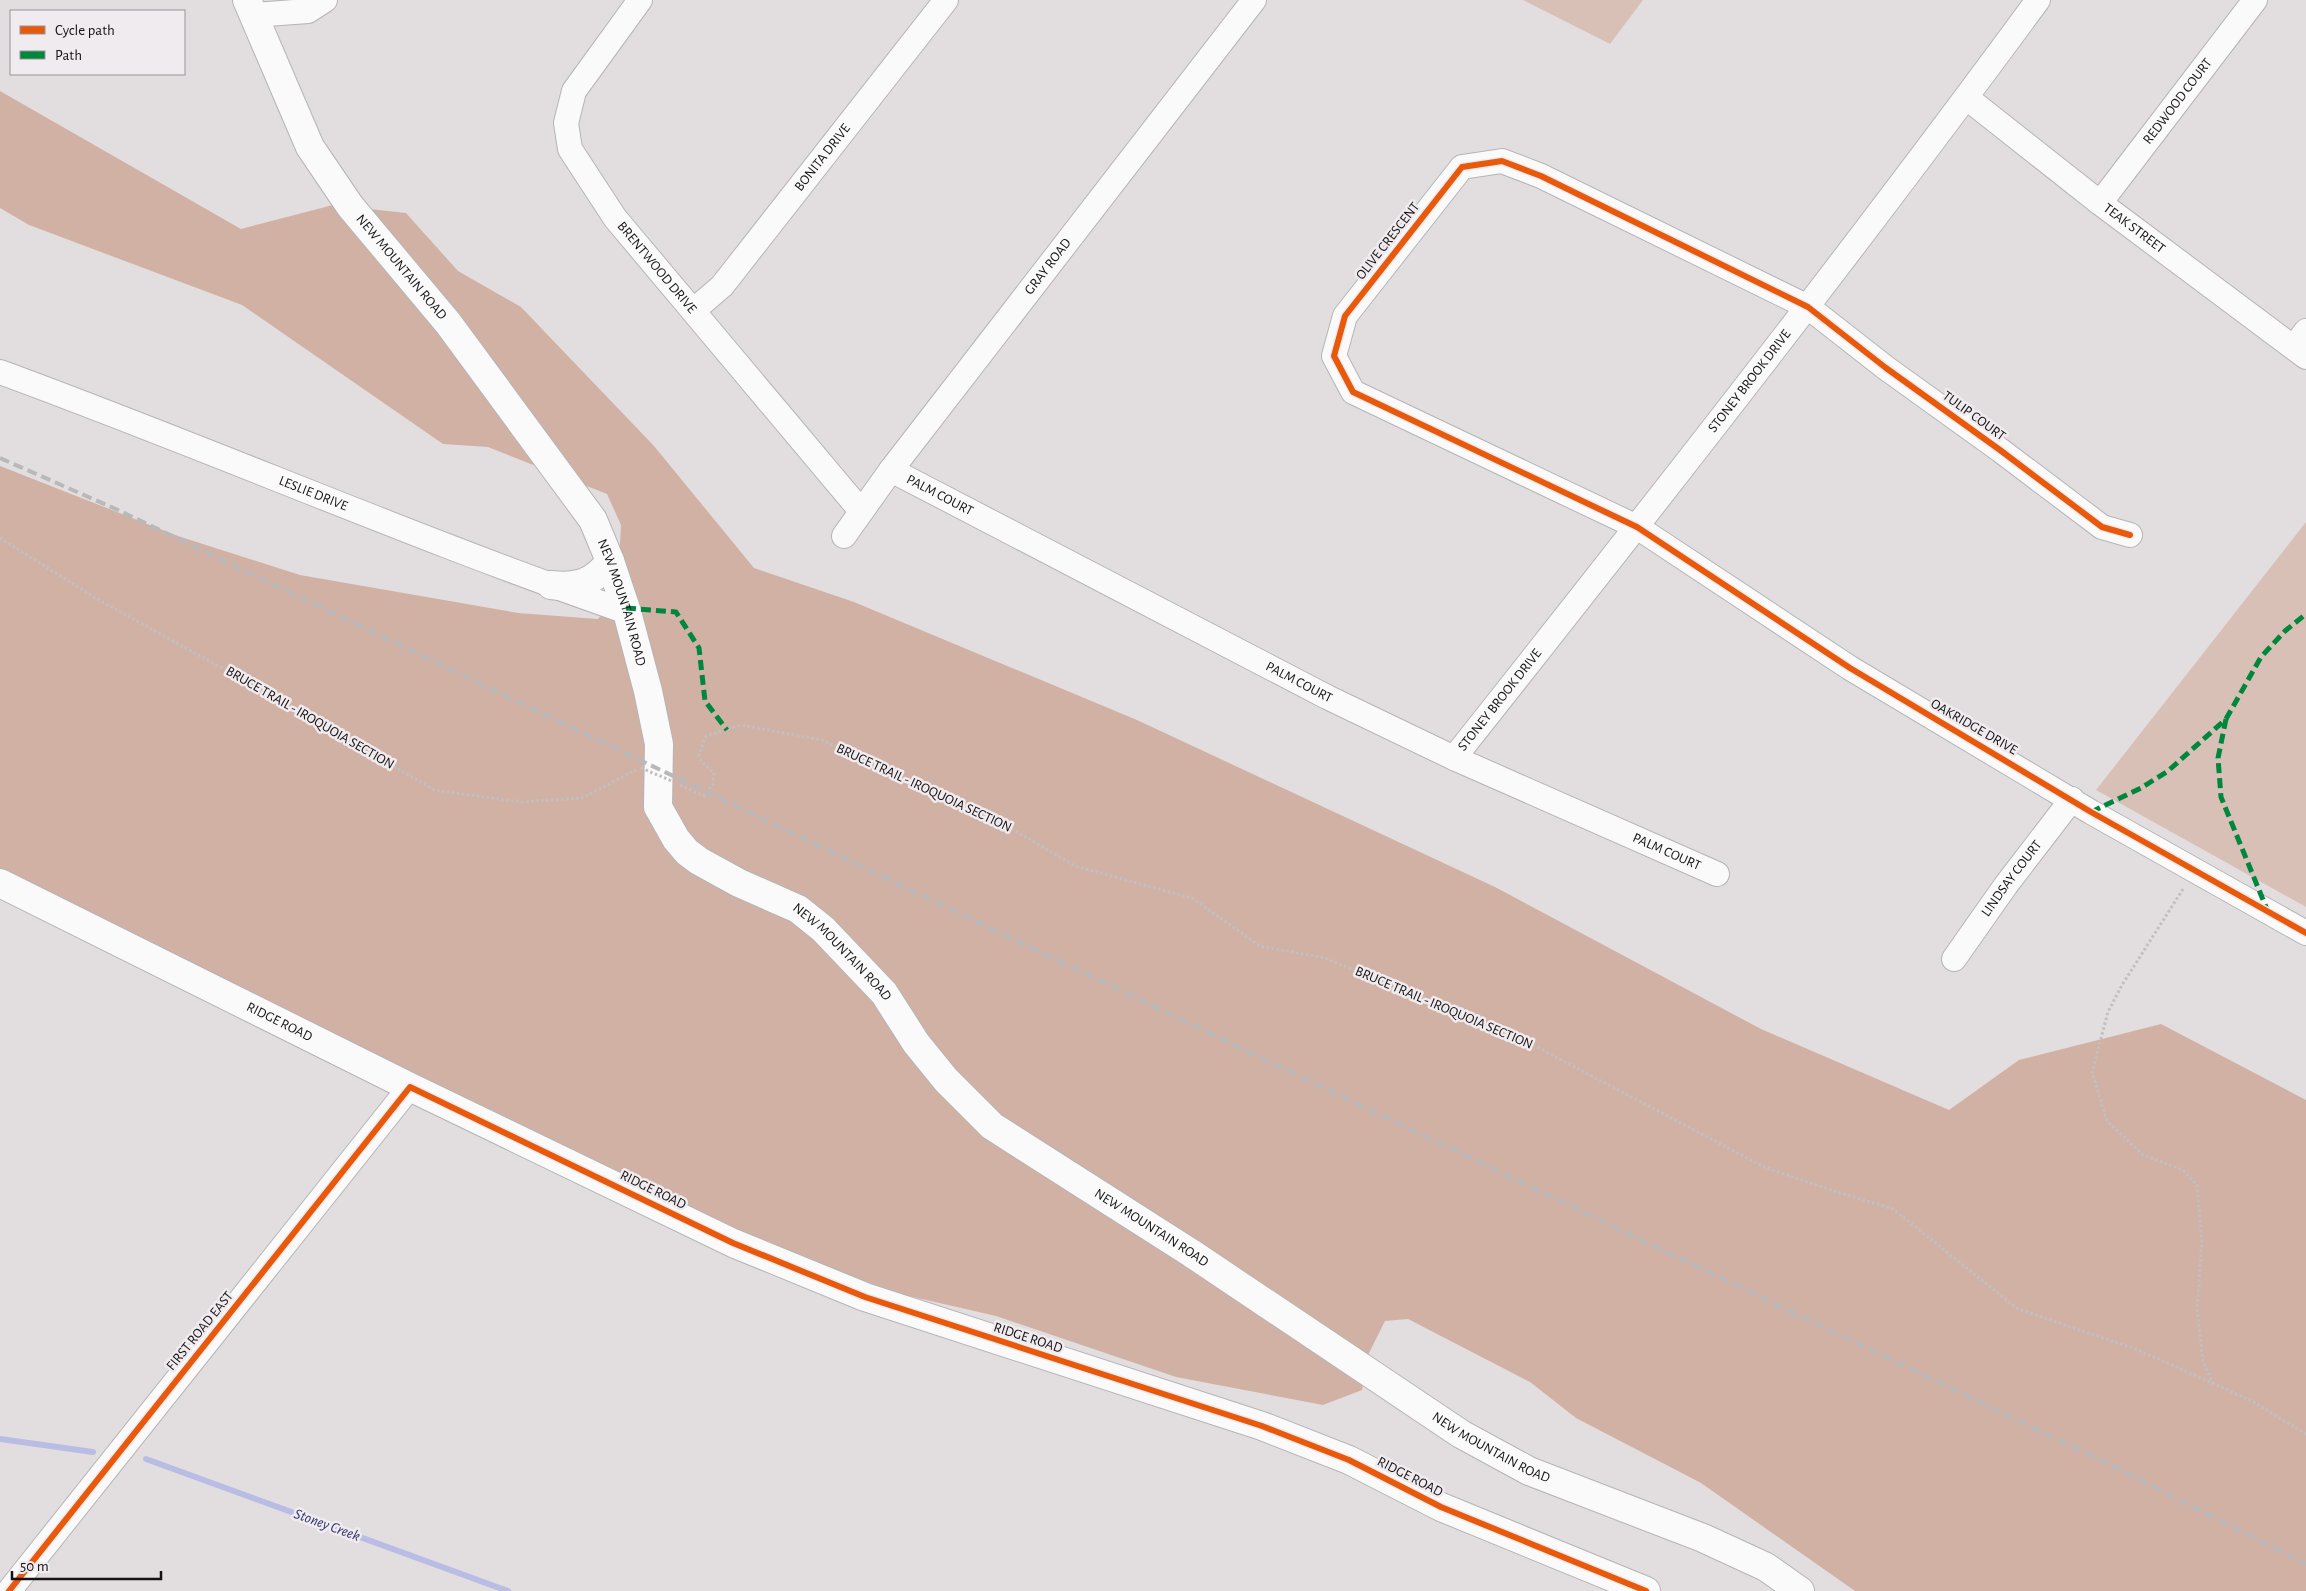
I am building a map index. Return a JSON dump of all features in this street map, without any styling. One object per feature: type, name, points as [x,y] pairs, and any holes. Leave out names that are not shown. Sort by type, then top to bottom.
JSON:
[{"type":"main road","name":"NEW MOUNTAIN ROAD","points":[[250,7],[310,146],[350,206],[448,323],[593,520],[627,612],[659,744],[658,807],[676,839],[699,861],[739,883],[798,909],[823,929],[884,992],[916,1043],[946,1080],[992,1126],[1199,1258],[1461,1434],[1529,1471],[1703,1538],[1766,1567],[1797,1589]]},
{"type":"main road","points":[[550,585],[568,587],[586,583],[596,578],[610,562]]},
{"type":"main road","name":"RIDGE ROAD","points":[[0,883],[410,1087],[734,1243],[865,1297],[1262,1426],[1349,1460],[1441,1507],[1646,1591]]},
{"type":"street","points":[[250,7],[308,11],[325,0]]},
{"type":"street","name":"BRENTWOOD DRIVE","points":[[640,0],[574,91],[566,123],[570,149],[615,218],[861,511]]},
{"type":"street","name":"BONITA DRIVE","points":[[694,310],[722,286],[946,0]]},
{"type":"street","name":"GRAY ROAD","points":[[844,536],[890,470],[1254,0]]},
{"type":"street","name":"STONEY BROOK DRIVE","points":[[1454,758],[1808,307],[2038,0]]},
{"type":"street","name":"REDWOOD COURT","points":[[2100,203],[2255,0]]},
{"type":"street","name":"TEAK STREET","points":[[1966,98],[2100,203],[2302,345]]},
{"type":"street","name":"OLIVE CRESCENT","points":[[1637,527],[1353,392],[1334,356],[1345,316],[1462,167],[1502,161],[1541,176],[1808,307]]},
{"type":"street","name":"TULIP COURT","points":[[1808,307],[1886,368],[2000,450],[2102,527],[2130,535]]},
{"type":"street","name":"LESLIE DRIVE","points":[[0,372],[109,412],[298,488],[550,585],[627,612]]},
{"type":"street","name":"PALM COURT","points":[[890,470],[1327,697],[1454,758],[1717,874]]},
{"type":"street","name":"OAKRIDGE DRIVE","points":[[1637,527],[1850,668],[2072,799],[2306,933]]},
{"type":"street","name":"LINDSAY COURT","points":[[1954,959],[2006,885],[2072,799]]},
{"type":"street","name":"FIRST ROAD EAST","points":[[8,1591],[410,1087]]},
{"type":"path","points":[[2195,870],[2122,985],[2108,1012],[2092,1072],[2107,1121],[2143,1155],[2183,1170],[2197,1185],[2202,1241],[2197,1309],[2203,1362],[2213,1384]]},
{"type":"shaded area","points":[[1523,0],[1643,0],[1610,44]]},
{"type":"shaded area","points":[[0,91],[241,229],[333,205],[406,213],[458,271],[521,307],[654,446],[754,568],[854,602],[1137,720],[1495,887],[1761,1029],[1949,1110],[2019,1060],[2161,1024],[2306,1100],[2306,1591],[1855,1591],[1701,1483],[1576,1418],[1530,1382],[1408,1319],[1385,1321],[1368,1355],[1362,1390],[1323,1405],[1176,1377],[996,1316],[791,1269],[0,878],[0,466],[178,536],[300,575],[518,613],[598,619],[617,597],[621,525],[607,494],[488,447],[443,444],[242,305],[29,225],[0,208]]},
{"type":"shaded area","points":[[2306,522],[2306,907],[2096,790]]},
{"type":"waterway","name":"Stoney Creek","points":[[0,1439],[93,1452]]},
{"type":"waterway","name":"Stoney Creek","points":[[146,1459],[508,1591]]},
{"type":"railway","points":[[0,458],[118,510],[2103,1461],[2306,1564]]},
{"type":"marked path","points":[[626,608],[676,612],[699,648],[705,701],[727,730]]},
{"type":"marked path","points":[[2091,812],[2141,788],[2168,771],[2226,719],[2261,657],[2285,631],[2306,614]]},
{"type":"marked path","points":[[2226,719],[2218,758],[2221,797],[2268,912]]},
{"type":"cycle path","points":[[2130,535],[2102,527],[2000,450],[1886,368],[1808,307],[1541,176],[1502,161],[1462,167],[1345,316],[1334,356],[1353,392],[1637,527],[1850,668],[2091,812],[2306,933]]},
{"type":"cycle path","points":[[9,1591],[410,1087],[733,1243],[865,1297],[1262,1426],[1349,1460],[1441,1507],[1646,1591]]}]
